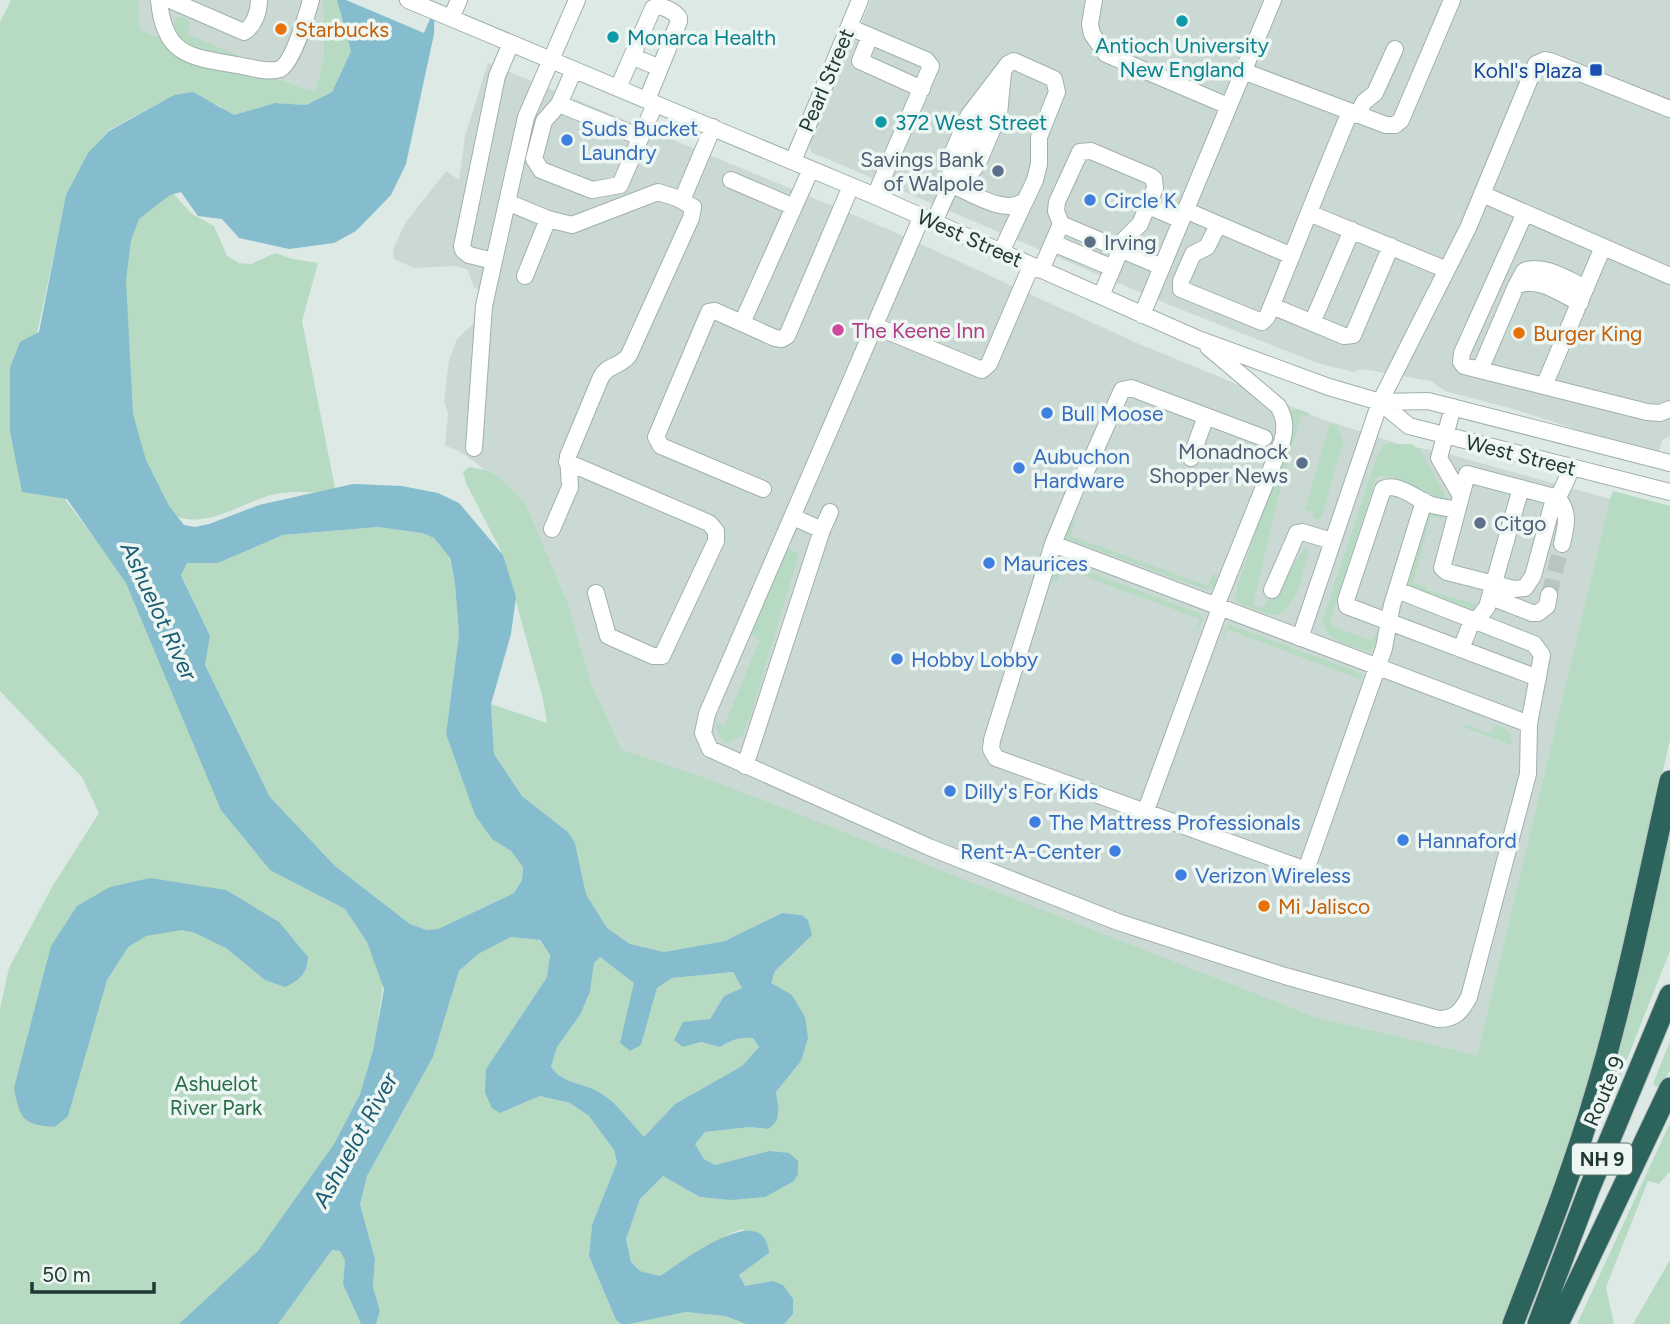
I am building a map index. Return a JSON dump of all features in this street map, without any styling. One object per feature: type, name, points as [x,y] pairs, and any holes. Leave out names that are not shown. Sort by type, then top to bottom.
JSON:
[{"type":"highway","points":[[1513,1324],[1576,1156],[1598,1088],[1670,781]]},
{"type":"highway","name":"Route 9","points":[[1538,1324],[1588,1192],[1670,995]]},
{"type":"highway","points":[[1558,1324],[1670,1088]]},
{"type":"street","points":[[159,0],[164,25],[170,37],[185,54],[277,70],[283,67],[288,59],[311,0]]},
{"type":"street","points":[[170,0],[244,32],[257,14],[259,0]]},
{"type":"street","name":"West Street","points":[[408,0],[875,196],[1142,315],[1329,387],[1380,402],[1428,401],[1670,463]]},
{"type":"street","points":[[451,18],[459,0]]},
{"type":"street","points":[[474,448],[481,326],[526,117],[577,0]]},
{"type":"street","name":"Pearl Street","points":[[793,161],[860,0]]},
{"type":"street","points":[[1094,0],[1090,24],[1092,34],[1106,54],[1228,106]]},
{"type":"street","points":[[1142,315],[1273,0]]},
{"type":"street","points":[[1243,71],[1391,126],[1401,120],[1452,0]]},
{"type":"street","points":[[574,70],[559,104],[544,121],[534,159],[541,170],[592,190],[620,186],[640,138],[660,68],[679,21],[676,14],[658,6],[653,8],[618,88]]},
{"type":"street","points":[[849,27],[931,63],[931,69],[875,196]]},
{"type":"street","points":[[870,36],[860,61],[922,89]]},
{"type":"street","points":[[494,261],[470,255],[462,246],[497,76],[511,43]]},
{"type":"street","points":[[635,49],[636,58],[660,68]]},
{"type":"street","points":[[1218,225],[1207,247],[1193,254],[1181,281],[1181,289],[1259,322],[1266,320],[1315,193],[1353,113],[1375,93],[1395,49]]},
{"type":"street","points":[[951,184],[950,159],[969,115],[1008,64],[1014,61],[1048,75],[1057,84],[1057,92],[1037,145],[1037,172],[1002,252]]},
{"type":"street","points":[[1300,638],[1380,402],[1468,228],[1534,68],[1539,62],[1550,61],[1670,109]]},
{"type":"street","points":[[1003,73],[999,114],[977,165],[971,172],[951,184],[928,219],[875,326],[704,724],[704,738],[709,749],[929,847],[1118,922],[1298,980],[1425,1016],[1449,1019],[1457,1015],[1469,996],[1528,774],[1529,724],[1542,655],[1538,647],[1397,590]]},
{"type":"street","points":[[559,104],[640,138]]},
{"type":"street","points":[[682,200],[713,127]]},
{"type":"street","points":[[875,326],[982,370],[989,364],[1057,228],[1057,202],[1077,155],[1085,150],[1154,179],[1155,188],[1140,224],[1118,254],[1101,296]]},
{"type":"street","points":[[742,323],[811,169]]},
{"type":"street","points":[[731,180],[793,207]]},
{"type":"street","points":[[951,184],[1005,207],[1019,206],[1026,200]]},
{"type":"street","points":[[763,489],[660,446],[656,438],[706,316],[715,311],[775,338],[782,339],[787,336],[851,186]]},
{"type":"street","points":[[507,202],[548,219],[577,225],[658,192],[682,200],[693,207],[691,218],[629,355],[604,373],[567,462],[570,487],[552,529]]},
{"type":"street","points":[[1482,194],[1670,275]]},
{"type":"street","points":[[1468,228],[1489,212],[1507,205]]},
{"type":"street","points":[[1148,206],[1218,225],[1292,256]]},
{"type":"street","points":[[1309,212],[1447,270]]},
{"type":"street","points":[[1525,213],[1462,353],[1461,362],[1464,366],[1647,412],[1660,413],[1670,409]]},
{"type":"street","points":[[525,276],[548,219]]},
{"type":"street","points":[[1057,228],[1118,254],[1162,267]]},
{"type":"street","points":[[1057,228],[1118,254]]},
{"type":"street","points":[[1312,323],[1352,230]]},
{"type":"street","points":[[1272,306],[1344,335],[1353,335],[1391,246]]},
{"type":"street","points":[[1544,386],[1603,247]]},
{"type":"street","points":[[1480,370],[1517,286],[1524,282],[1534,282],[1583,295]]},
{"type":"street","points":[[1146,814],[1218,607],[1285,429],[1284,416],[1268,397],[1198,338]]},
{"type":"street","points":[[1264,438],[1131,388],[1122,390],[1088,467],[1078,483],[1053,544],[992,740],[992,754],[1000,760],[1146,814],[1306,870],[1386,642],[1397,590],[1424,501]]},
{"type":"street","name":"West Street","points":[[1380,402],[1409,426],[1670,492]]},
{"type":"street","points":[[1453,407],[1440,462],[1459,503]]},
{"type":"street","points":[[1191,458],[1206,416]]},
{"type":"street","points":[[567,462],[709,523],[716,531],[716,541],[663,656],[653,656],[608,636],[596,593]]},
{"type":"street","points":[[1493,591],[1518,590],[1530,583],[1552,506],[1565,489],[1571,468]]},
{"type":"street","points":[[1549,595],[1547,606],[1538,613],[1532,613],[1493,591],[1444,571],[1443,565],[1466,477],[1471,474],[1558,498],[1564,505],[1568,520],[1562,544]]},
{"type":"street","points":[[1459,503],[1424,501],[1415,495],[1389,487],[1383,489],[1346,606],[1538,678]]},
{"type":"street","points":[[1461,649],[1472,621],[1484,612],[1493,591],[1521,488]]},
{"type":"street","points":[[745,766],[830,512]]},
{"type":"street","points":[[793,517],[822,530]]},
{"type":"street","points":[[1272,590],[1297,533],[1303,532],[1332,541]]},
{"type":"street","points":[[1053,544],[1529,724]]},
{"type":"shaded area","points":[[138,0],[323,0],[324,58],[315,92],[140,30]]},
{"type":"shaded area","points":[[871,0],[1670,0],[1670,436],[1662,440],[1659,452],[1445,391],[1431,381],[1362,369],[1353,372],[1317,363],[1172,306],[811,152],[809,143]]},
{"type":"shaded area","points":[[488,63],[890,230],[1137,343],[1322,419],[1399,444],[1441,452],[1610,499],[1477,1055],[1315,1017],[621,749],[591,682],[567,601],[525,502],[498,476],[445,445],[448,413],[444,402],[449,360],[457,339],[473,324],[483,290],[474,288],[468,270],[456,266],[414,268],[394,259],[393,249],[406,222],[446,171],[459,180],[465,136]]},
{"type":"green space","name":"Ashuelot River Park","points":[[11,0],[138,0],[140,30],[178,44],[174,23],[177,17],[184,17],[190,23],[187,34],[247,59],[219,59],[315,92],[324,58],[323,0],[337,0],[351,51],[332,92],[306,105],[275,103],[234,115],[219,105],[174,95],[109,130],[89,153],[67,193],[35,343],[35,446],[67,502],[130,585],[324,898],[345,909],[367,942],[383,984],[374,1050],[361,1092],[334,1144],[258,1252],[179,1324],[0,1324],[0,1009],[9,968],[52,887],[99,813],[82,777],[0,691],[0,22]]},
{"type":"green space","points":[[170,190],[192,214],[214,226],[227,256],[239,263],[251,264],[275,253],[318,263],[302,321],[336,493],[276,494],[211,517],[184,519],[166,511],[133,476],[120,224]]},
{"type":"green space","points":[[1297,409],[1309,413],[1308,416],[1301,415],[1253,605],[1263,608],[1303,551],[1305,549],[1309,552],[1292,601],[1287,609],[1273,615],[1236,602],[1237,589],[1260,518],[1288,411]]},
{"type":"green space","points":[[1330,423],[1337,426],[1343,442],[1321,518],[1316,520],[1313,517],[1314,512],[1305,510]]},
{"type":"green space","points":[[1391,442],[1412,444],[1420,450],[1448,500],[1393,478],[1376,477],[1330,622],[1332,626],[1372,641],[1378,629],[1376,641],[1369,651],[1339,642],[1324,626],[1323,618],[1377,456],[1384,445]]},
{"type":"green space","points":[[469,467],[498,476],[525,502],[567,601],[591,682],[621,749],[716,782],[1315,1017],[1477,1055],[1610,499],[1613,491],[1670,506],[1670,740],[1589,1090],[1501,1324],[784,1324],[793,1314],[773,1281],[745,1286],[739,1275],[769,1253],[742,1229],[729,1234],[660,1276],[640,1271],[631,1262],[626,1239],[640,1199],[663,1176],[700,1197],[769,1151],[715,1165],[704,1159],[695,1144],[705,1132],[750,1127],[768,1129],[779,1116],[776,1092],[801,1061],[770,983],[775,971],[811,935],[808,920],[802,915],[782,913],[725,941],[664,952],[630,944],[607,928],[586,894],[575,843],[568,832],[522,796],[494,754],[491,704],[547,723],[543,699],[503,555],[466,483],[463,472]]},
{"type":"green space","points":[[1431,510],[1444,516],[1442,519],[1431,516],[1413,583],[1477,605],[1478,608],[1473,613],[1408,586]]},
{"type":"green space","points":[[1070,522],[1075,522],[1071,536],[1208,586],[1213,574],[1217,575],[1214,587],[1207,590],[1064,538]]},
{"type":"green space","points":[[378,527],[422,533],[434,538],[449,557],[455,584],[459,634],[446,734],[492,839],[511,851],[523,867],[522,880],[514,893],[438,929],[427,930],[410,924],[335,866],[270,797],[205,665],[210,636],[181,574],[187,563],[218,563],[283,535]]},
{"type":"green space","points":[[787,548],[799,554],[750,717],[742,736],[727,744],[720,738],[715,723],[724,726],[760,640],[750,634]]},
{"type":"green space","points":[[1059,561],[1199,613],[1203,618],[1199,630],[1196,630],[1200,619],[1062,568],[1057,582],[1052,580]]},
{"type":"green space","points":[[1230,625],[1358,672],[1362,676],[1356,690],[1360,679],[1227,629],[1223,641],[1225,629]]},
{"type":"green space","points":[[1464,724],[1491,734],[1494,726],[1500,725],[1511,735],[1512,745],[1463,727]]},
{"type":"green space","points":[[1670,825],[1670,951],[1600,1127],[1596,1123]]},
{"type":"green space","points":[[511,937],[539,940],[550,955],[547,977],[486,1069],[500,1113],[540,1096],[570,1103],[589,1116],[614,1150],[617,1162],[592,1225],[589,1256],[616,1320],[621,1324],[376,1324],[380,1311],[373,1287],[375,1259],[360,1204],[367,1176],[433,1057],[459,971],[477,954]]},
{"type":"green space","points":[[600,957],[635,983],[620,1043],[641,1045],[657,988],[672,978],[733,972],[742,988],[724,996],[710,1019],[683,1047],[701,1042],[720,1047],[728,1042],[754,1038],[759,1047],[742,1066],[675,1104],[644,1138],[610,1099],[566,1079],[551,1067],[557,1047],[580,1015],[590,992],[594,963]]},
{"type":"green space","points":[[1670,1041],[1670,1070],[1660,1089],[1653,1084]]},
{"type":"green space","points":[[1670,1123],[1670,1171],[1659,1184],[1648,1181],[1606,1287],[1614,1324],[1577,1324]]},
{"type":"green space","points":[[332,1250],[340,1251],[345,1260],[343,1284],[361,1324],[278,1324]]},
{"type":"green space","points":[[1670,1260],[1670,1324],[1633,1324]]},
{"type":"green space","points":[[686,1312],[725,1316],[746,1324],[629,1324]]},
{"type":"water","name":"Ashuelot River","points":[[337,0],[435,0],[434,34],[406,164],[391,195],[356,231],[334,243],[289,249],[239,238],[222,219],[198,216],[181,192],[170,195],[139,219],[131,240],[126,281],[133,414],[146,460],[169,506],[184,525],[195,527],[259,505],[353,484],[402,486],[438,493],[459,503],[503,555],[516,597],[511,634],[491,704],[494,754],[522,796],[568,832],[575,843],[586,894],[607,928],[630,944],[664,952],[725,941],[782,913],[802,915],[808,920],[812,935],[775,971],[771,983],[792,995],[805,1017],[808,1038],[801,1061],[776,1092],[776,1122],[768,1129],[750,1127],[705,1132],[695,1144],[704,1159],[715,1165],[769,1151],[789,1153],[798,1161],[798,1174],[794,1181],[765,1197],[731,1200],[700,1197],[663,1176],[640,1199],[626,1239],[631,1262],[640,1271],[660,1276],[702,1248],[738,1232],[753,1231],[764,1237],[769,1253],[739,1275],[745,1286],[773,1281],[783,1285],[793,1299],[793,1314],[784,1324],[746,1324],[725,1316],[686,1312],[629,1324],[621,1324],[616,1320],[589,1256],[592,1225],[617,1162],[614,1150],[589,1116],[570,1103],[540,1096],[500,1113],[492,1108],[485,1093],[486,1069],[547,977],[550,955],[540,940],[511,937],[478,954],[459,971],[433,1057],[367,1176],[360,1204],[375,1259],[373,1287],[380,1311],[376,1324],[361,1324],[343,1284],[345,1260],[340,1251],[332,1250],[278,1324],[179,1324],[258,1251],[334,1144],[360,1094],[373,1051],[384,989],[367,942],[345,909],[270,870],[221,810],[126,583],[67,499],[22,492],[10,431],[10,368],[20,342],[39,332],[66,195],[88,153],[109,131],[174,95],[193,92],[234,115],[275,103],[306,105],[332,92],[351,51]],"holes":[[[378,527],[422,533],[434,538],[450,558],[459,634],[446,734],[475,815],[492,839],[511,851],[523,867],[522,880],[514,893],[438,929],[427,930],[410,924],[335,866],[270,797],[205,665],[210,636],[181,575],[187,563],[218,563],[283,535]],[[600,957],[634,983],[620,1043],[630,1051],[641,1045],[657,988],[672,978],[733,972],[742,988],[724,996],[710,1019],[683,1022],[674,1040],[683,1047],[701,1042],[720,1047],[736,1040],[753,1038],[759,1047],[742,1066],[675,1104],[644,1137],[603,1094],[566,1079],[551,1067],[557,1047],[580,1015],[590,992],[594,963]]]},
{"type":"water","points":[[150,878],[226,890],[279,922],[308,957],[304,972],[299,979],[285,987],[265,980],[226,948],[195,933],[182,930],[146,936],[128,947],[107,980],[68,1116],[55,1127],[30,1122],[18,1107],[14,1088],[51,946],[77,906],[110,887]]},
{"type":"pier","points":[[346,0],[438,0],[424,33]]},
{"type":"tunnel","points":[[1549,595],[1562,544]]},
{"type":"place","name":"Antioch University New England","points":[[1182,21]]},
{"type":"place","name":"Starbucks","points":[[281,29]]},
{"type":"place","name":"Monarca Health","points":[[613,37]]},
{"type":"place","name":"Kohl's Plaza","points":[[1596,70]]},
{"type":"place","name":"372 West Street","points":[[881,122]]},
{"type":"place","name":"Suds Bucket Laundry","points":[[567,140]]},
{"type":"place","name":"Savings Bank of Walpole","points":[[998,171]]},
{"type":"place","name":"Circle K","points":[[1090,200]]},
{"type":"place","name":"Irving","points":[[1090,242]]},
{"type":"place","name":"The Keene Inn","points":[[838,330]]},
{"type":"place","name":"Burger King","points":[[1519,333]]},
{"type":"place","name":"Bull Moose","points":[[1047,413]]},
{"type":"place","name":"Monadnock Shopper News","points":[[1302,463]]},
{"type":"place","name":"Aubuchon Hardware","points":[[1019,468]]},
{"type":"place","name":"Citgo","points":[[1480,523]]},
{"type":"place","name":"Maurices","points":[[989,563]]},
{"type":"place","name":"Hobby Lobby","points":[[897,659]]},
{"type":"place","name":"Dilly's For Kids","points":[[950,791]]},
{"type":"place","name":"The Mattress Professionals","points":[[1035,822]]},
{"type":"place","name":"Hannaford","points":[[1403,840]]},
{"type":"place","name":"Rent-A-Center","points":[[1115,851]]},
{"type":"place","name":"Verizon Wireless","points":[[1181,875]]},
{"type":"place","name":"Mi Jalisco","points":[[1264,906]]}]
